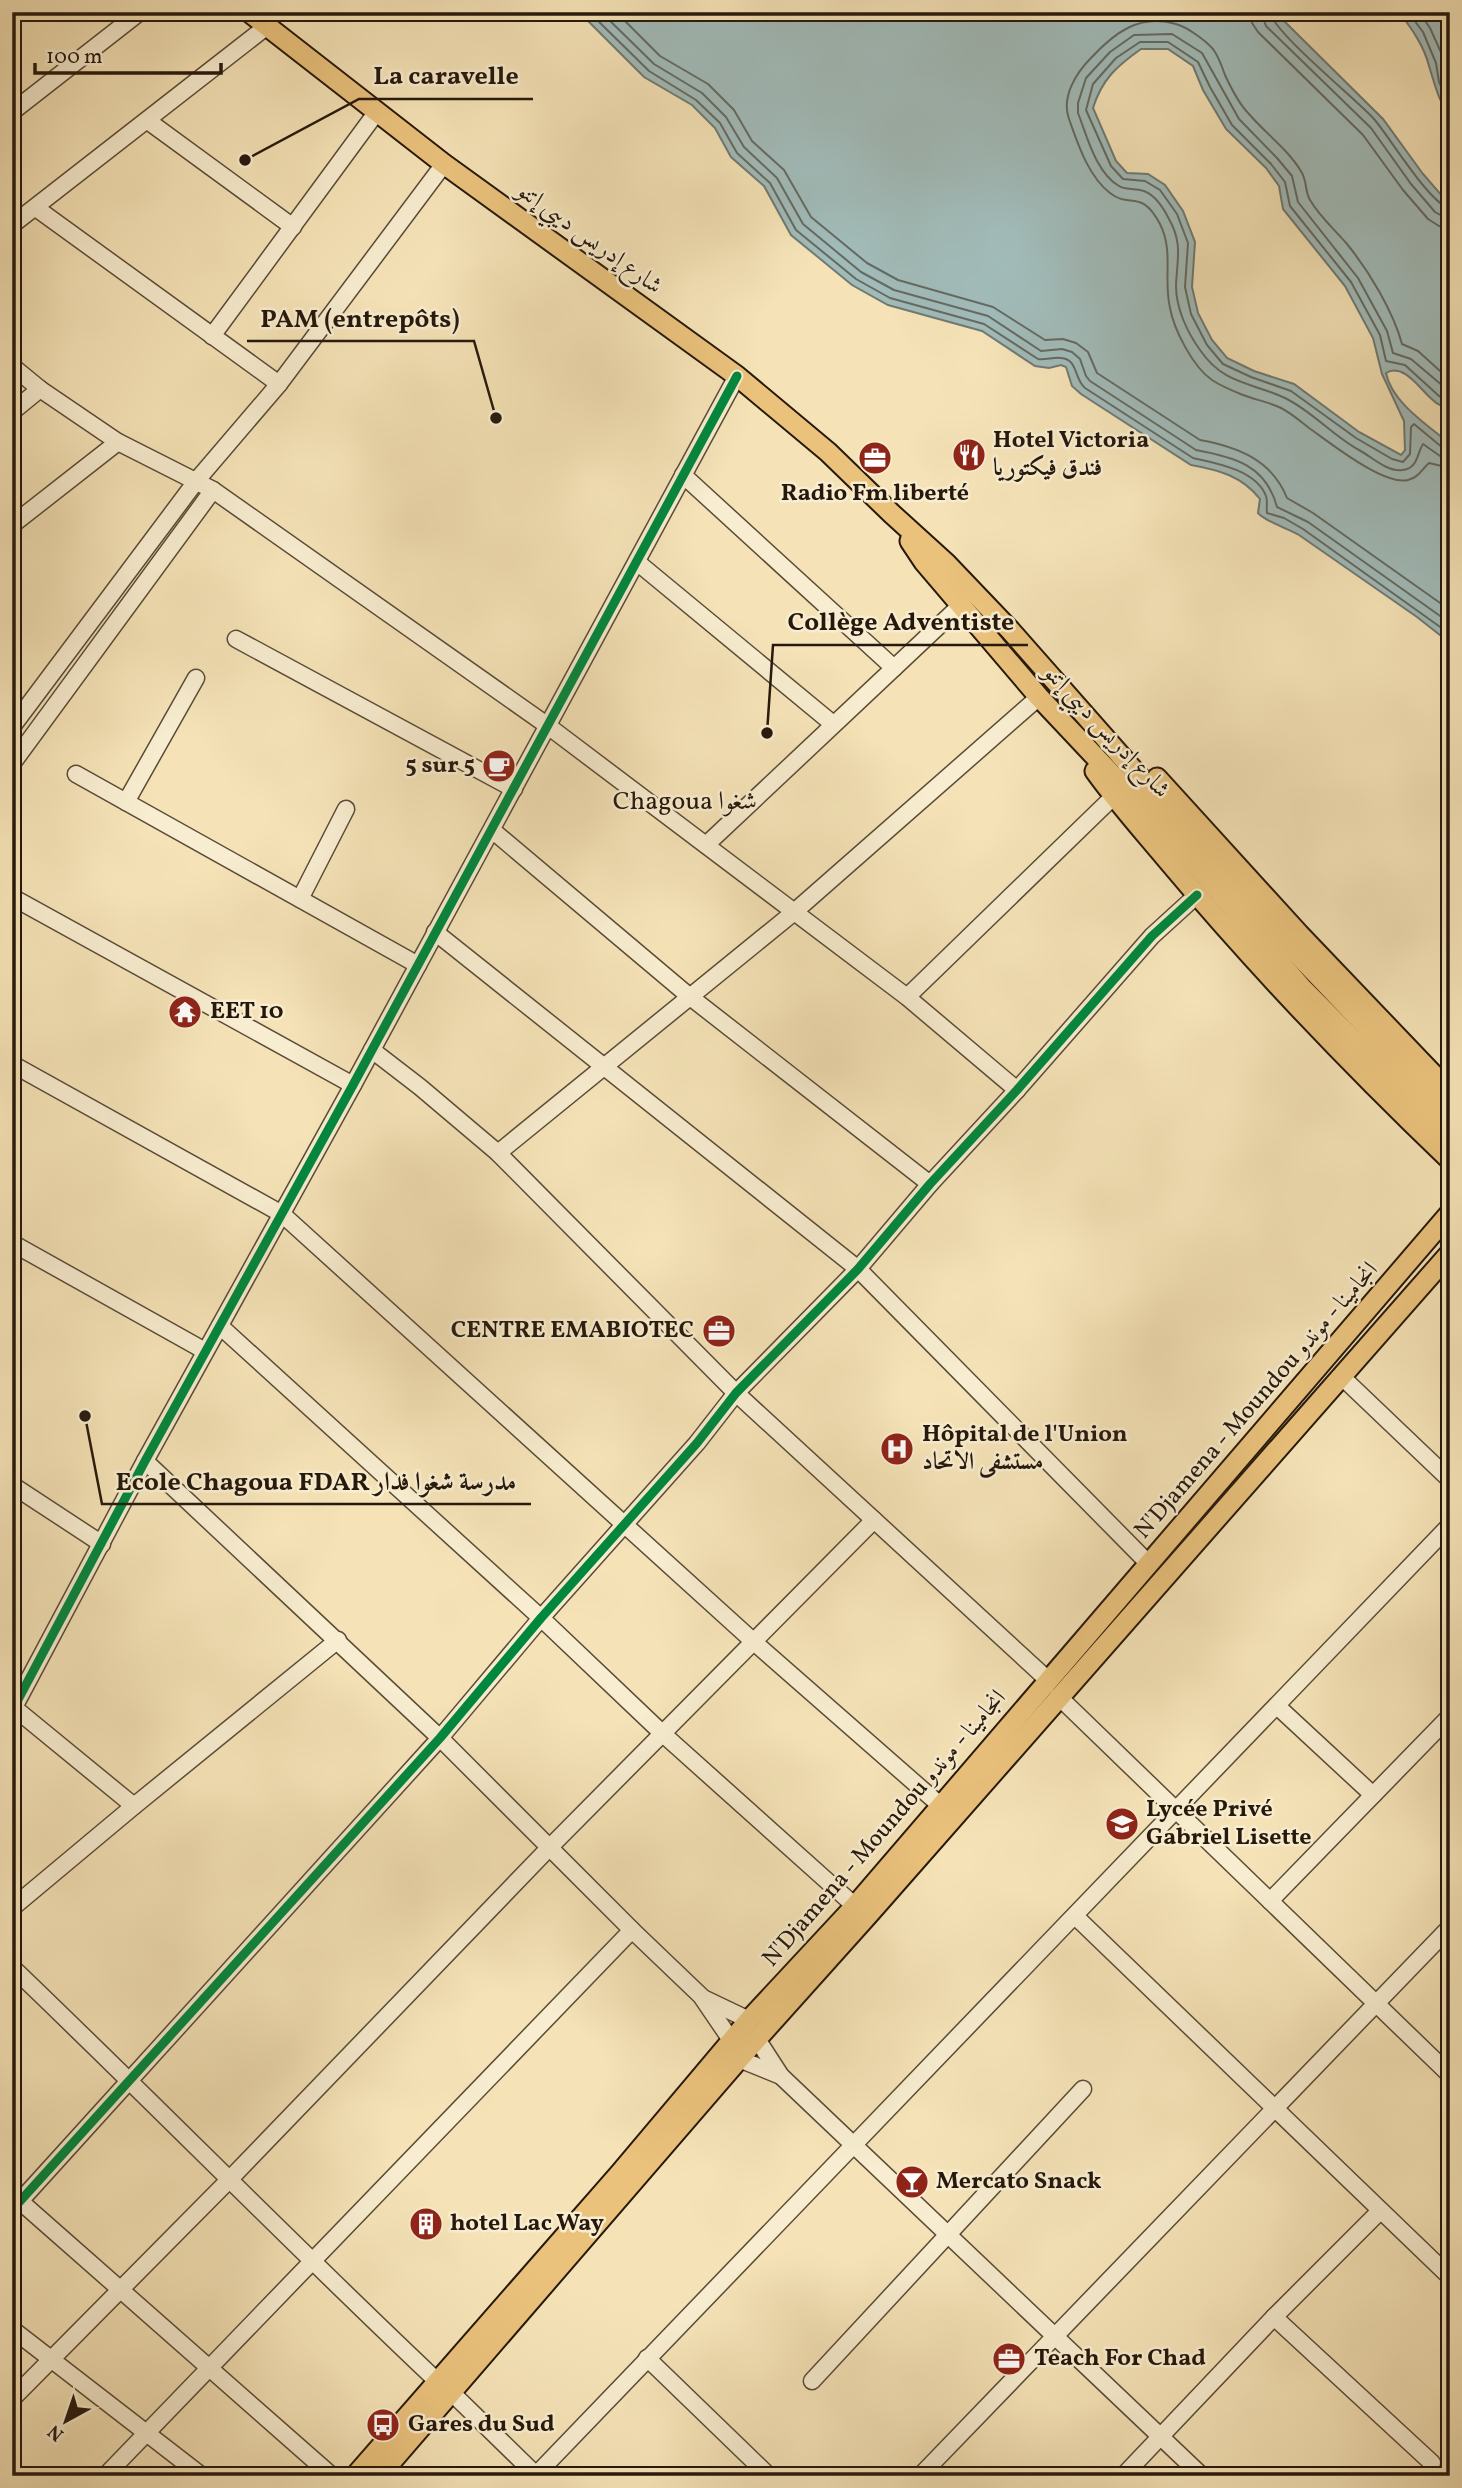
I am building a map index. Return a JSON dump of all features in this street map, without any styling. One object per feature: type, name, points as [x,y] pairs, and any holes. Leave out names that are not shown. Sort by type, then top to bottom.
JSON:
[{"type":"main road","name":"شارع إدريس ديبي إتنو","points":[[249,12],[444,164],[737,376],[828,452],[946,563],[1073,701],[1187,843]]},
{"type":"main road","name":"شارع إدريس ديبي إتنو","points":[[892,514],[925,562],[1039,698],[1187,843]]},
{"type":"main road","points":[[1073,701],[1104,724],[1141,760],[1450,1093]]},
{"type":"main road","points":[[1056,716],[1113,797],[1302,1014],[1450,1160]]},
{"type":"main road","points":[[1187,843],[1450,1114]]},
{"type":"main road","points":[[1187,843],[1302,988],[1450,1137]]},
{"type":"main road","name":"N'Djamena - Moundou انجامينا - موندو","points":[[355,2476],[443,2386],[757,2039],[1053,1688],[1149,1564],[1450,1213]]},
{"type":"main road","name":"N'Djamena - Moundou انجامينا - موندو","points":[[379,2476],[443,2386],[731,2040],[855,1906],[941,1807],[1342,1377],[1450,1253]]},
{"type":"street","points":[[13,111],[139,12]]},
{"type":"street","points":[[12,225],[266,27]]},
{"type":"street","points":[[212,336],[376,113]]},
{"type":"street","points":[[148,121],[293,227]]},
{"type":"street","points":[[15,716],[197,481],[279,384],[444,164]]},
{"type":"street","points":[[36,208],[279,384]]},
{"type":"street","points":[[12,366],[40,390],[118,442],[213,490],[548,726],[907,997],[1017,1090]]},
{"type":"street","points":[[134,1806],[13,1708],[737,376]]},
{"type":"street","points":[[12,412],[40,390]]},
{"type":"street","points":[[12,525],[118,442]]},
{"type":"street","points":[[683,475],[894,668]]},
{"type":"street","points":[[12,764],[213,490]]},
{"type":"street","points":[[636,562],[833,724]]},
{"type":"street","points":[[706,845],[961,605]]},
{"type":"street","points":[[100,609],[116,621]]},
{"type":"street","points":[[236,639],[514,789]]},
{"type":"street","points":[[126,802],[196,678]]},
{"type":"street","points":[[498,1153],[793,913],[1039,698]]},
{"type":"street","points":[[76,774],[418,965]]},
{"type":"street","points":[[907,997],[1113,797]]},
{"type":"street","points":[[300,899],[346,809]]},
{"type":"street","points":[[492,830],[690,996],[930,1184]]},
{"type":"street","points":[[332,2476],[120,2288],[15,2202],[440,1738],[541,1618],[697,1443],[736,1393],[858,1269],[930,1184],[1017,1090],[1144,944],[1197,895]]},
{"type":"street","points":[[12,897],[353,1085]]},
{"type":"street","points":[[435,932],[858,1269],[1149,1564]]},
{"type":"street","points":[[372,1050],[498,1153],[736,1393],[1053,1688],[1174,1810],[1450,2075]]},
{"type":"street","points":[[12,1065],[282,1214],[754,1642],[941,1807]]},
{"type":"street","points":[[12,1243],[205,1351]]},
{"type":"street","points":[[220,1326],[541,1618],[663,1734],[855,1906]]},
{"type":"street","points":[[1342,1377],[1450,1480]]},
{"type":"street","points":[[145,1461],[440,1738],[701,1997],[731,2040]]},
{"type":"street","points":[[12,1485],[102,1544]]},
{"type":"street","points":[[12,2399],[229,2181],[549,1848],[874,1520]]},
{"type":"street","points":[[12,1967],[129,2079],[311,2263],[536,2475],[1450,1525]]},
{"type":"street","points":[[12,1908],[338,1640]]},
{"type":"street","points":[[1277,1706],[1373,1795]]},
{"type":"street","points":[[1270,1901],[1450,1716]]},
{"type":"street","points":[[1074,1916],[1450,2277]]},
{"type":"street","points":[[920,2476],[1450,1927]]},
{"type":"street","points":[[105,2476],[632,1930]]},
{"type":"street","points":[[701,1997],[749,2020]]},
{"type":"street","points":[[757,2039],[781,2076],[1202,2476]]},
{"type":"street","points":[[738,2059],[781,2076]]},
{"type":"street","points":[[812,2381],[1083,2089]]},
{"type":"street","points":[[1123,2476],[1380,2211]]},
{"type":"street","points":[[1275,2317],[1432,2463]]},
{"type":"street","points":[[12,2329],[202,2476]]},
{"type":"street","points":[[647,2358],[769,2476]]},
{"type":"water","points":[[579,12],[1275,12],[1383,119],[1423,174],[1450,205],[1450,410],[1436,402],[1406,374],[1399,371],[1386,373],[1395,394],[1403,404],[1450,444],[1450,643],[1299,535],[1258,513],[1260,499],[1238,479],[1191,465],[1081,394],[1072,386],[1066,367],[1035,366],[982,331],[888,305],[852,285],[791,235],[764,186],[731,157],[715,128],[692,105],[644,77]],"holes":[[[1141,49],[1168,49],[1193,66],[1203,90],[1226,129],[1266,168],[1279,186],[1283,209],[1345,286],[1373,338],[1382,374],[1404,421],[1405,450],[1401,455],[1359,432],[1294,384],[1254,371],[1227,358],[1212,340],[1198,313],[1192,287],[1195,242],[1183,211],[1165,185],[1148,174],[1127,173],[1116,161],[1093,108],[1106,81],[1125,61]]]},
{"type":"water","points":[[1399,12],[1450,12],[1450,118],[1440,100],[1421,45]]},
{"type":"cycle path","points":[[12,1711],[145,1461],[353,1085],[737,376]]},
{"type":"cycle path","points":[[12,2210],[440,1738],[541,1618],[697,1443],[736,1393],[858,1269],[930,1184],[1017,1090],[1152,936],[1197,895]]},
{"type":"place","name":"La caravelle","points":[[245,160]]},
{"type":"place","name":"PAM (entrepôts)","points":[[496,418]]},
{"type":"place","name":"Hotel Victoria فندق فيكتوريا","points":[[969,455]]},
{"type":"place","name":"Radio Fm liberté","points":[[875,458]]},
{"type":"place","name":"Collège Adventiste","points":[[767,733]]},
{"type":"place","name":"5 sur 5","points":[[499,766]]},
{"type":"place","name":"EET 10","points":[[185,1012]]},
{"type":"place","name":"CENTRE EMABIOTEC","points":[[719,1331]]},
{"type":"place","name":"Ecole Chagoua FDAR مدرسة شغوا فدار","points":[[85,1416]]},
{"type":"place","name":"Hôpital de l'Union مستشفى الاتحاد","points":[[897,1449]]},
{"type":"place","name":"Lycée Privé Gabriel Lisette","points":[[1122,1824]]},
{"type":"place","name":"Mercato Snack","points":[[912,2182]]},
{"type":"place","name":"hotel Lac Way","points":[[426,2224]]},
{"type":"place","name":"Teach For Chad","points":[[1009,2359]]},
{"type":"place","name":"Gares du Sud","points":[[383,2425]]},
{"type":"district","name":"Chagoua شغوا","points":[[685,802]]}]
